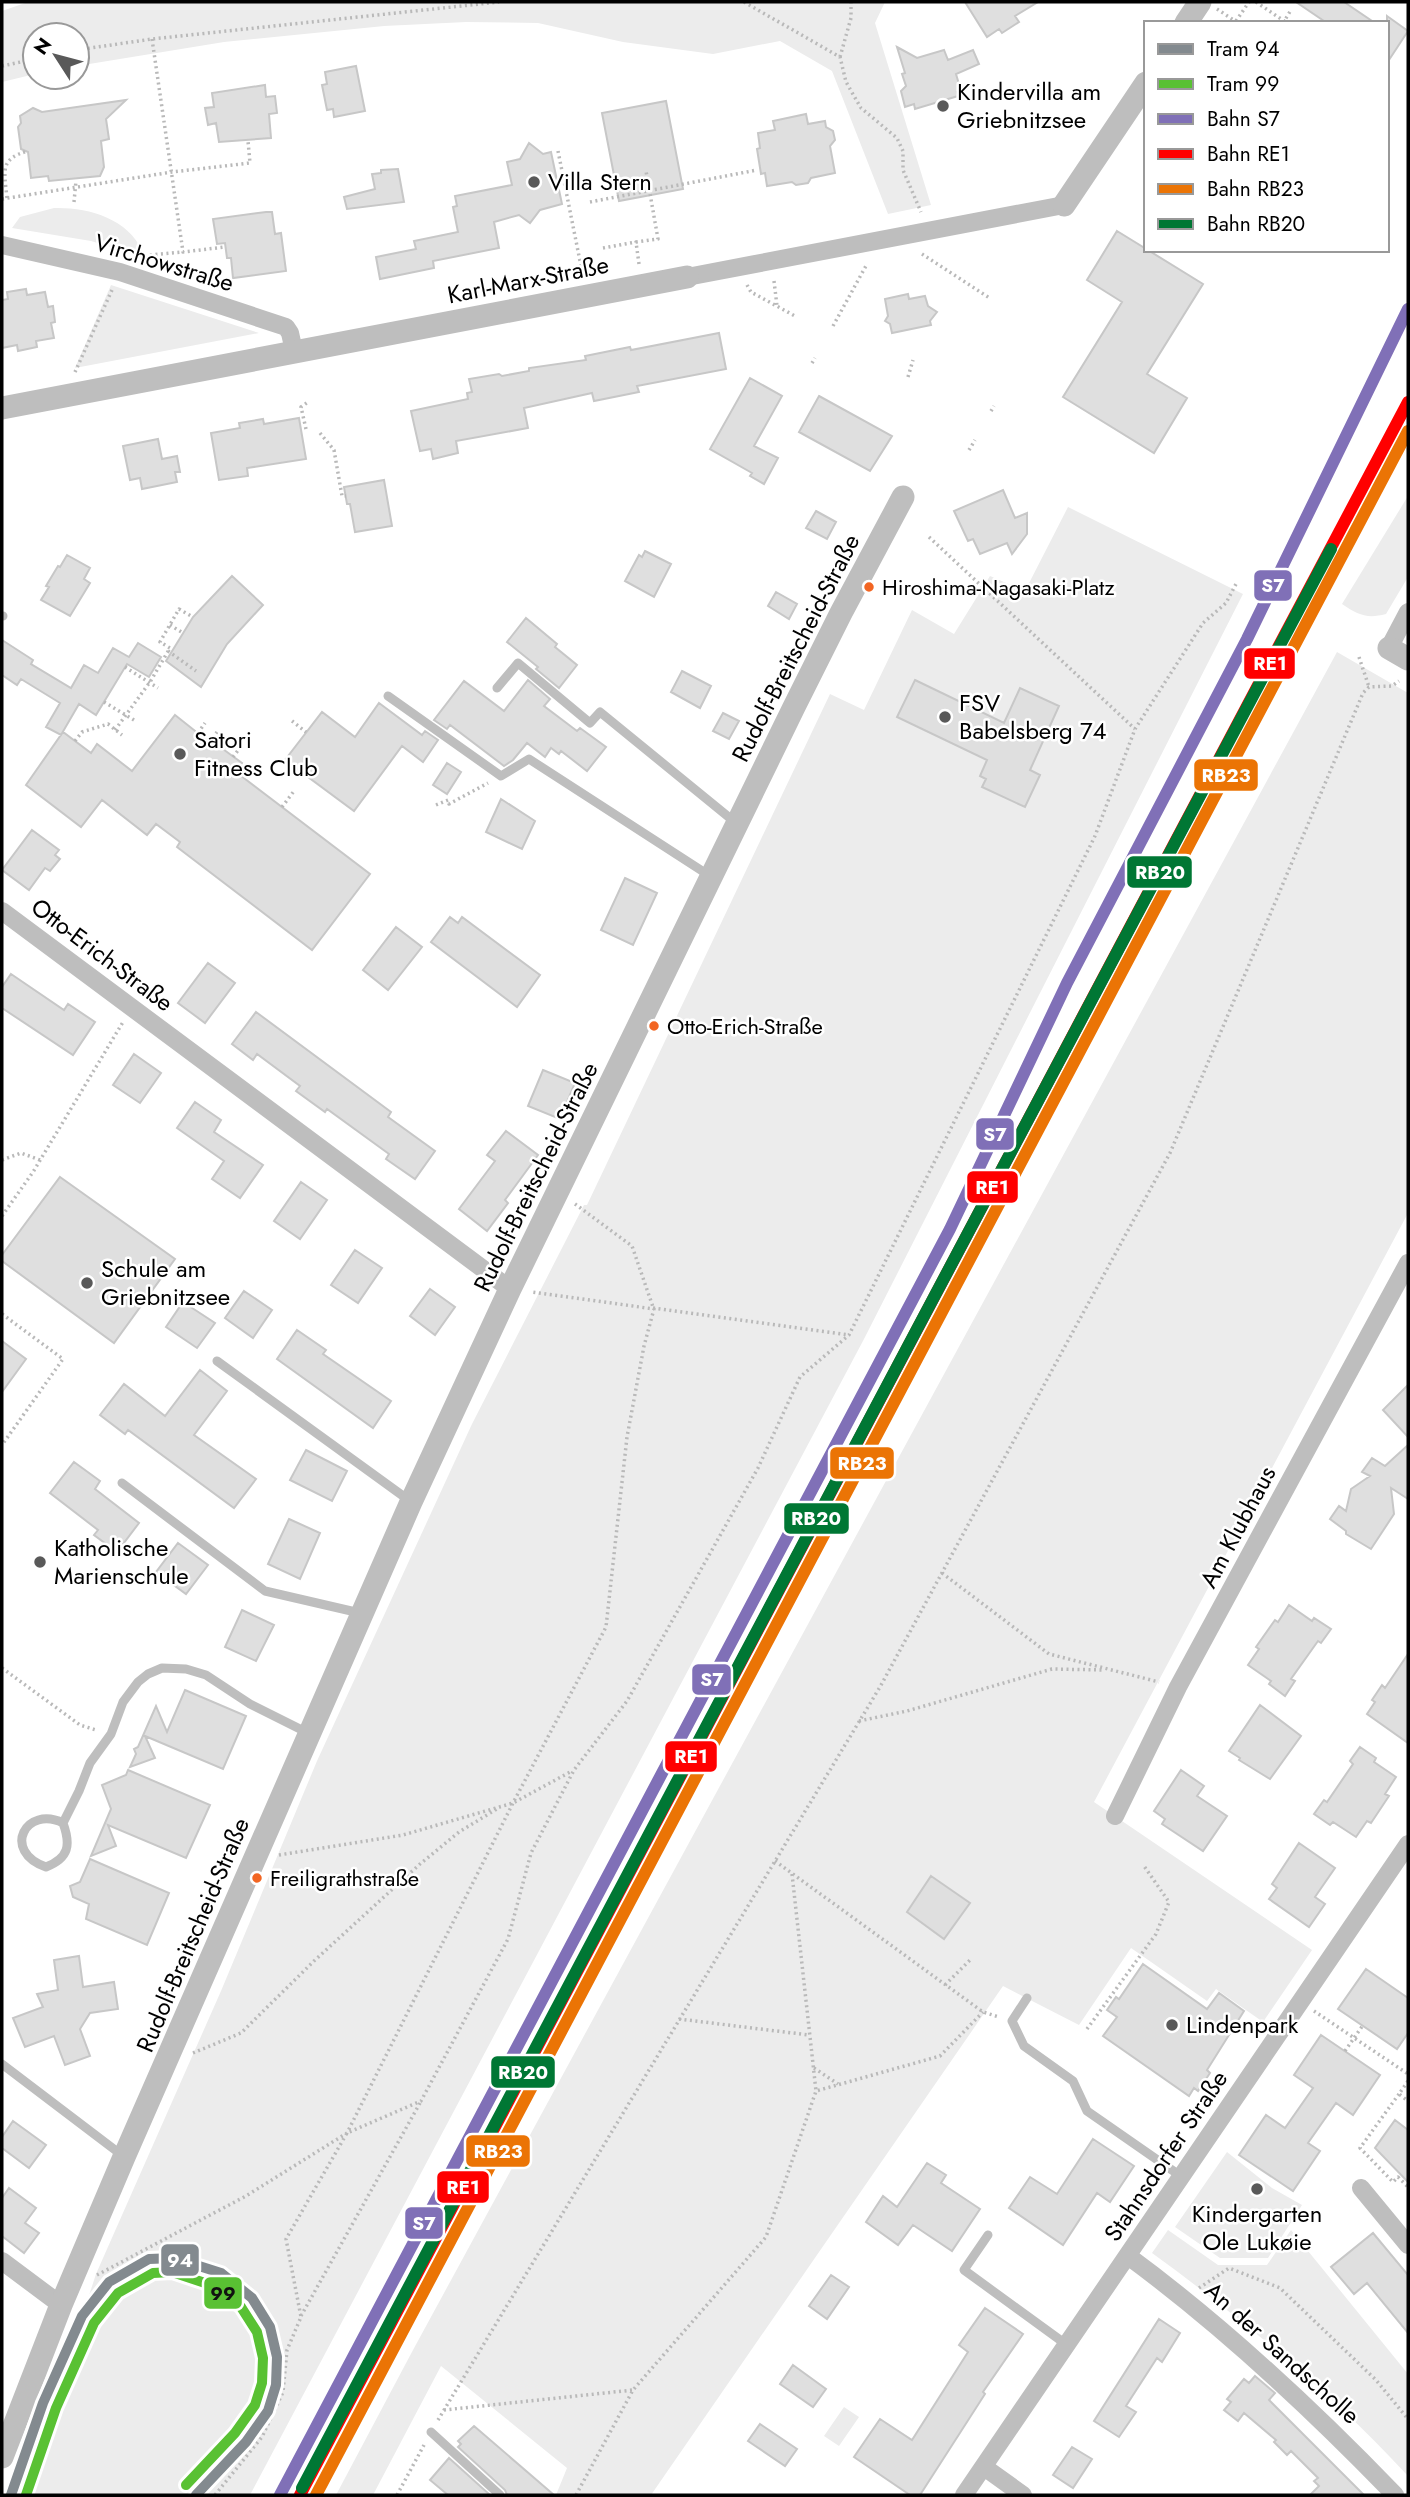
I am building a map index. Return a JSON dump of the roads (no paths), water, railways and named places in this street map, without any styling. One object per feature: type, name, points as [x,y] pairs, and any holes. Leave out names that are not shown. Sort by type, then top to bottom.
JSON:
[{"type":"street","points":[[1188,21],[1208,5]]},
{"type":"street","points":[[1065,205],[1144,86]]},
{"type":"street","name":"Karl-Marx-Straße","points":[[2,408],[1065,205]]},
{"type":"street","name":"Virchowstraße","points":[[2,245],[120,272],[286,327],[294,351]]},
{"type":"street","name":"Rudolf-Breitscheid-Straße","points":[[2,2457],[64,2298],[124,2157],[411,1502],[510,1289],[711,877],[841,613],[903,497]]},
{"type":"street","points":[[1399,653],[1408,612]]},
{"type":"street","name":"Otto-Erich-Straße","points":[[2,911],[510,1289]]},
{"type":"street","name":"Am Klubhaus","points":[[1115,1816],[1178,1687],[1408,1263]]},
{"type":"street","name":"Stahnsdorfer Straße","points":[[964,2495],[1408,1844]]},
{"type":"street","points":[[1361,2188],[1408,2245]]},
{"type":"street","name":"An der Sandscholle","points":[[1128,2256],[1184,2297],[1343,2441],[1395,2495]]},
{"type":"street","points":[[2,2262],[64,2298]]},
{"type":"street","points":[[984,2467],[1024,2495]]},
{"type":"lane","points":[[497,688],[518,663],[590,723],[600,712],[737,824]]},
{"type":"lane","points":[[388,696],[500,776],[529,759],[711,877]]},
{"type":"lane","points":[[218,1361],[411,1502]]},
{"type":"lane","points":[[122,1483],[265,1591],[362,1614]]},
{"type":"lane","points":[[63,1823],[53,1818],[40,1819],[29,1824],[22,1837],[22,1848],[26,1857],[46,1867],[57,1863],[65,1853],[69,1838],[63,1823],[90,1763],[111,1734],[123,1702],[138,1682],[162,1668],[186,1669],[206,1675],[250,1704],[309,1733]]},
{"type":"lane","points":[[1027,1998],[1013,2021],[1024,2046],[1073,2081],[1087,2111],[1182,2177]]},
{"type":"lane","points":[[2,2064],[124,2157]]},
{"type":"lane","points":[[988,2235],[964,2270],[1068,2345]]},
{"type":"lane","points":[[430,2432],[500,2495]]},
{"type":"tram line","name":"94","points":[[11,2495],[43,2403],[82,2316],[109,2282],[149,2259],[174,2258],[221,2273],[252,2298],[270,2327],[277,2357],[276,2385],[268,2411],[246,2442],[196,2495]]},
{"type":"tram line","name":"99","points":[[26,2495],[56,2408],[94,2323],[118,2293],[153,2273],[172,2272],[214,2286],[241,2307],[257,2332],[263,2358],[262,2383],[255,2405],[235,2433],[186,2485]]},
{"type":"tram line","points":[[25,2495],[60,2362]]},
{"type":"rail line","name":"S7","points":[[280,2495],[950,1229],[1067,983],[1247,639],[1408,309]]},
{"type":"rail line","name":"RE1","points":[[300,2495],[1408,402]]},
{"type":"rail line","name":"RB23","points":[[316,2495],[1408,431]]},
{"type":"rail line","name":"RB20","points":[[302,2488],[1331,549]]},
{"type":"place","name":"Kindervilla am Griebnitzsee","points":[[943,106]]},
{"type":"place","name":"Villa Stern","points":[[534,182]]},
{"type":"place","name":"Hiroshima-Nagasaki-Platz","points":[[869,587]]},
{"type":"place","name":"FSV Babelsberg 74","points":[[945,717]]},
{"type":"place","name":"Satori Fitness Club","points":[[180,754]]},
{"type":"place","name":"Otto-Erich-Straße","points":[[654,1026]]},
{"type":"place","name":"Schule am Griebnitzsee","points":[[87,1283]]},
{"type":"place","name":"Katholische Marienschule","points":[[40,1562]]},
{"type":"place","name":"Freiligrathstraße","points":[[257,1878]]},
{"type":"place","name":"Lindenpark","points":[[1172,2025]]},
{"type":"place","name":"Kindergarten Ole Lukøie","points":[[1257,2189]]}]
